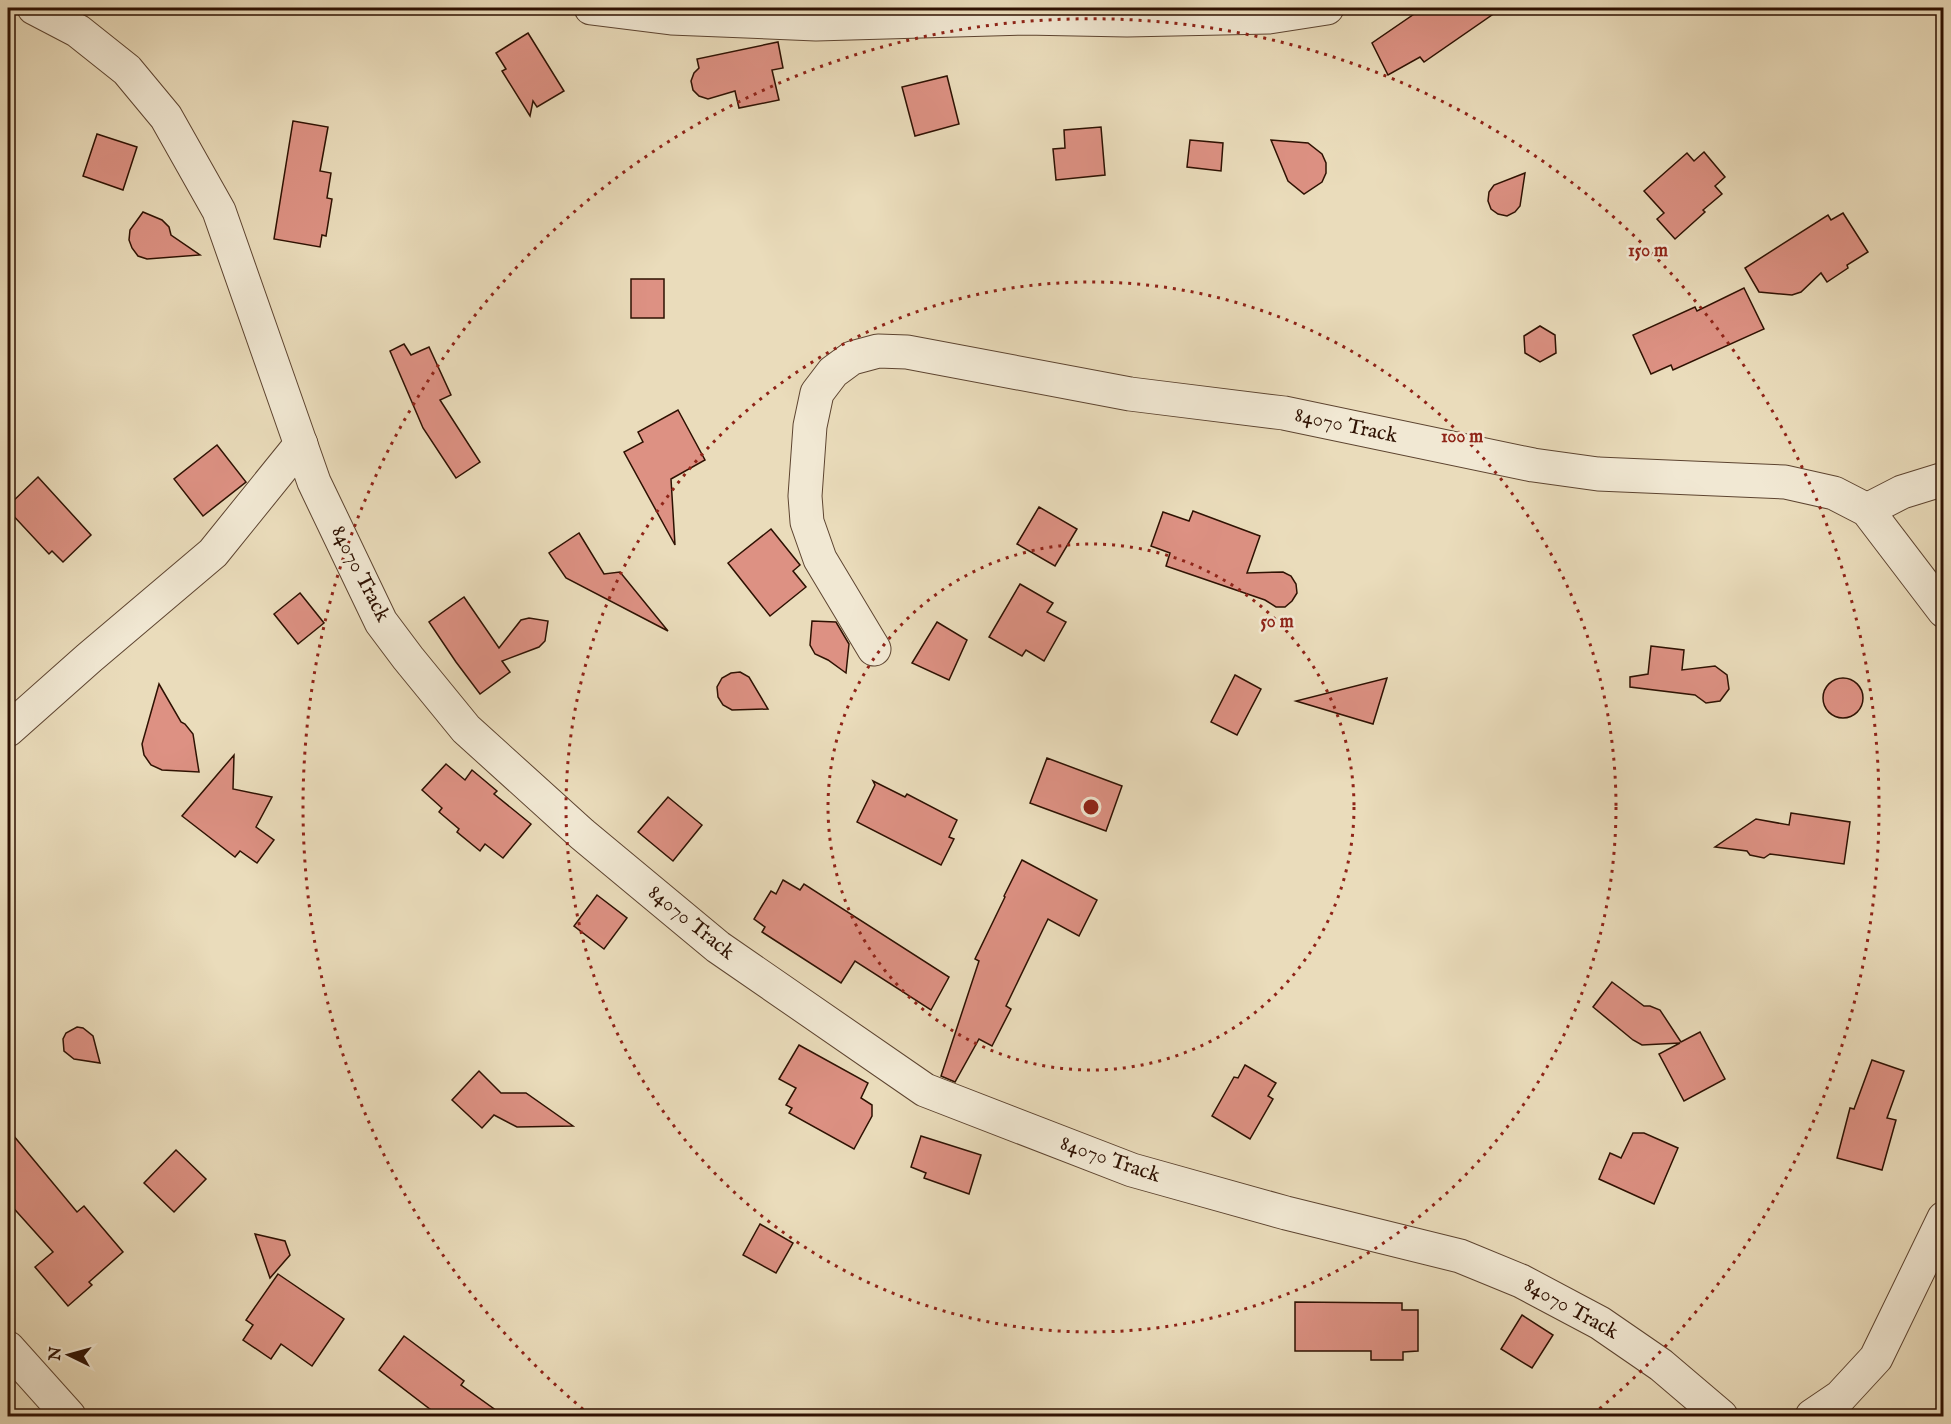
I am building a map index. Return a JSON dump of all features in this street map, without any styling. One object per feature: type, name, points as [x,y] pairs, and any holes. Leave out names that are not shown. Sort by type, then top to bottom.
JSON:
[{"type":"street","name":"84070 Track","points":[[34,8],[78,31],[128,70],[165,117],[219,211],[314,482],[381,622],[466,729],[582,834],[718,947],[925,1090],[1132,1170],[1286,1213],[1460,1256],[1511,1277],[1600,1323],[1661,1365],[1721,1416]]},
{"type":"street","points":[[591,8],[637,10],[671,18],[816,24],[1024,18],[1127,21],[1269,17],[1328,8]]},
{"type":"street","name":"84070 Track","points":[[874,649],[820,559],[807,522],[805,486],[810,426],[817,393],[833,372],[852,358],[878,351],[907,352],[1130,394],[1284,413],[1533,465],[1598,474],[1785,482],[1834,493],[1867,510],[1944,611]]},
{"type":"street","points":[[8,730],[213,553],[301,444]]},
{"type":"street","points":[[1867,510],[1902,492],[1944,479]]},
{"type":"street","points":[[1812,1416],[1840,1396],[1876,1358],[1944,1218]]},
{"type":"street","points":[[8,1348],[69,1416]]},
{"type":"building","points":[[1423,8],[1502,8],[1424,62],[1420,57],[1388,75],[1372,43]]},
{"type":"building","points":[[528,33],[564,91],[537,107],[533,101],[530,116],[502,71],[506,69],[496,53]]},
{"type":"building","points":[[778,42],[783,68],[772,70],[779,100],[739,108],[735,91],[708,99],[699,96],[693,90],[691,81],[699,68],[697,59]]},
{"type":"building","points":[[947,76],[959,124],[915,136],[902,87]]},
{"type":"building","points":[[293,121],[328,127],[320,171],[331,173],[327,198],[332,199],[326,236],[322,235],[320,247],[274,239]]},
{"type":"building","points":[[1101,127],[1105,175],[1056,180],[1053,149],[1065,148],[1064,130]]},
{"type":"building","points":[[97,134],[137,147],[123,190],[83,176]]},
{"type":"building","points":[[1190,140],[1223,143],[1221,171],[1187,167]]},
{"type":"building","points":[[1271,140],[1308,143],[1322,154],[1326,163],[1326,173],[1322,182],[1304,194],[1288,181]]},
{"type":"building","points":[[1704,152],[1725,177],[1715,186],[1722,194],[1675,239],[1657,219],[1664,213],[1644,191],[1687,153],[1694,161]]},
{"type":"building","points":[[1525,173],[1520,206],[1515,212],[1507,216],[1491,209],[1488,201],[1489,192],[1494,185]]},
{"type":"building","points":[[143,212],[162,220],[169,227],[171,235],[200,255],[147,259],[138,256],[129,240],[130,230]]},
{"type":"building","points":[[1843,213],[1868,252],[1847,265],[1848,268],[1827,282],[1821,273],[1801,292],[1792,295],[1759,292],[1745,268],[1828,215],[1831,220]]},
{"type":"building","points":[[631,279],[664,279],[664,318],[631,318]]},
{"type":"building","points":[[1744,288],[1764,329],[1673,370],[1671,365],[1651,374],[1633,335],[1695,307],[1697,311]]},
{"type":"building","points":[[1540,326],[1555,335],[1556,353],[1540,362],[1525,353],[1524,336]]},
{"type":"building","points":[[404,344],[411,355],[429,347],[451,395],[440,400],[480,462],[456,478],[423,428],[390,351]]},
{"type":"building","points":[[678,410],[705,460],[671,479],[675,545],[624,452],[643,442],[638,432]]},
{"type":"building","points":[[217,445],[246,482],[203,516],[174,479]]},
{"type":"building","points":[[38,477],[91,535],[63,562],[52,551],[49,554],[8,510],[8,506]]},
{"type":"building","points":[[1039,507],[1077,529],[1055,566],[1017,544]]},
{"type":"building","points":[[1193,511],[1260,536],[1247,573],[1283,572],[1291,576],[1296,584],[1297,593],[1292,601],[1285,607],[1276,607],[1265,600],[1166,566],[1170,553],[1151,546],[1163,512],[1189,521]]},
{"type":"building","points":[[771,529],[800,565],[793,571],[806,587],[770,616],[728,563]]},
{"type":"building","points":[[579,533],[604,574],[620,572],[668,631],[566,578],[549,553]]},
{"type":"building","points":[[1020,584],[1053,603],[1047,612],[1066,622],[1044,661],[1026,650],[1022,656],[989,637]]},
{"type":"building","points":[[300,593],[324,623],[298,644],[274,614]]},
{"type":"building","points":[[464,597],[499,648],[521,620],[529,618],[548,621],[545,641],[539,647],[502,661],[510,672],[480,694],[429,622]]},
{"type":"building","points":[[812,621],[836,622],[849,644],[846,673],[815,654],[810,645]]},
{"type":"building","points":[[937,622],[967,640],[949,680],[912,663]]},
{"type":"building","points":[[1651,646],[1684,650],[1682,670],[1715,666],[1727,675],[1729,689],[1720,701],[1706,703],[1695,695],[1630,687],[1630,677],[1648,674]]},
{"type":"building","points":[[740,672],[749,677],[768,709],[732,710],[723,705],[718,697],[717,687],[722,678],[731,673]]},
{"type":"building","points":[[1235,675],[1261,689],[1237,735],[1211,722]]},
{"type":"building","points":[[1387,678],[1373,724],[1296,701]]},
{"type":"building","points":[[1843,678],[1857,684],[1863,698],[1857,712],[1843,718],[1829,712],[1823,698],[1829,684]]},
{"type":"building","points":[[159,684],[181,722],[193,734],[199,772],[162,770],[151,765],[144,755],[142,744]]},
{"type":"building","points":[[234,755],[233,789],[272,797],[256,827],[274,840],[257,863],[240,851],[235,857],[182,816]]},
{"type":"building","points":[[1047,758],[1122,786],[1106,831],[1030,803]]},
{"type":"building","points":[[446,764],[465,780],[472,770],[497,791],[494,794],[531,824],[503,858],[485,844],[480,851],[457,832],[459,829],[439,812],[442,808],[422,790]]},
{"type":"building","points":[[873,781],[905,797],[907,794],[957,820],[949,837],[954,839],[941,865],[857,822],[875,785]]},
{"type":"building","points":[[668,797],[702,825],[673,861],[638,832]]},
{"type":"building","points":[[1791,813],[1850,822],[1844,864],[1770,854],[1764,858],[1750,855],[1747,851],[1715,847],[1756,819],[1789,825]]},
{"type":"building","points":[[1022,860],[1097,900],[1079,936],[1048,919],[1006,1006],[1011,1009],[992,1046],[979,1039],[955,1082],[941,1076],[979,961],[975,959]]},
{"type":"building","points":[[783,880],[800,890],[804,884],[949,977],[931,1010],[855,961],[841,983],[762,932],[765,927],[754,919],[771,891],[776,894]]},
{"type":"building","points":[[597,895],[627,918],[604,949],[574,926]]},
{"type":"building","points":[[1612,982],[1644,1006],[1660,1010],[1681,1042],[1700,1032],[1725,1079],[1684,1101],[1659,1054],[1680,1043],[1642,1045],[1593,1007]]},
{"type":"building","points":[[77,1027],[83,1028],[93,1036],[100,1063],[74,1059],[64,1051],[63,1039],[66,1033]]},
{"type":"building","points":[[799,1045],[868,1083],[861,1098],[872,1105],[872,1116],[854,1149],[789,1113],[792,1108],[786,1105],[796,1088],[779,1079]]},
{"type":"building","points":[[1872,1060],[1904,1071],[1887,1118],[1896,1120],[1882,1170],[1837,1158],[1850,1108],[1854,1109]]},
{"type":"building","points":[[1245,1065],[1276,1083],[1268,1096],[1273,1099],[1250,1139],[1212,1116],[1234,1077],[1238,1078]]},
{"type":"building","points":[[479,1071],[501,1093],[526,1093],[573,1126],[517,1127],[494,1115],[482,1128],[452,1100]]},
{"type":"building","points":[[8,1129],[77,1212],[84,1206],[123,1252],[89,1282],[92,1285],[68,1306],[35,1267],[53,1252],[8,1202]]},
{"type":"building","points":[[1633,1133],[1644,1133],[1678,1148],[1654,1204],[1599,1179],[1610,1153],[1621,1158]]},
{"type":"building","points":[[921,1136],[981,1155],[969,1194],[924,1178],[926,1173],[911,1167]]},
{"type":"building","points":[[176,1150],[206,1179],[174,1212],[144,1183]]},
{"type":"building","points":[[760,1224],[793,1243],[776,1273],[743,1255]]},
{"type":"building","points":[[255,1234],[285,1241],[290,1255],[270,1278]]},
{"type":"building","points":[[278,1274],[344,1319],[312,1366],[281,1344],[271,1359],[243,1340],[253,1325],[246,1320]]},
{"type":"building","points":[[1295,1302],[1402,1303],[1402,1310],[1418,1310],[1418,1351],[1403,1352],[1403,1360],[1371,1360],[1371,1351],[1295,1351]]},
{"type":"building","points":[[1522,1315],[1553,1335],[1532,1368],[1501,1349]]},
{"type":"building","points":[[404,1336],[464,1381],[461,1385],[504,1416],[439,1416],[379,1370]]}]
